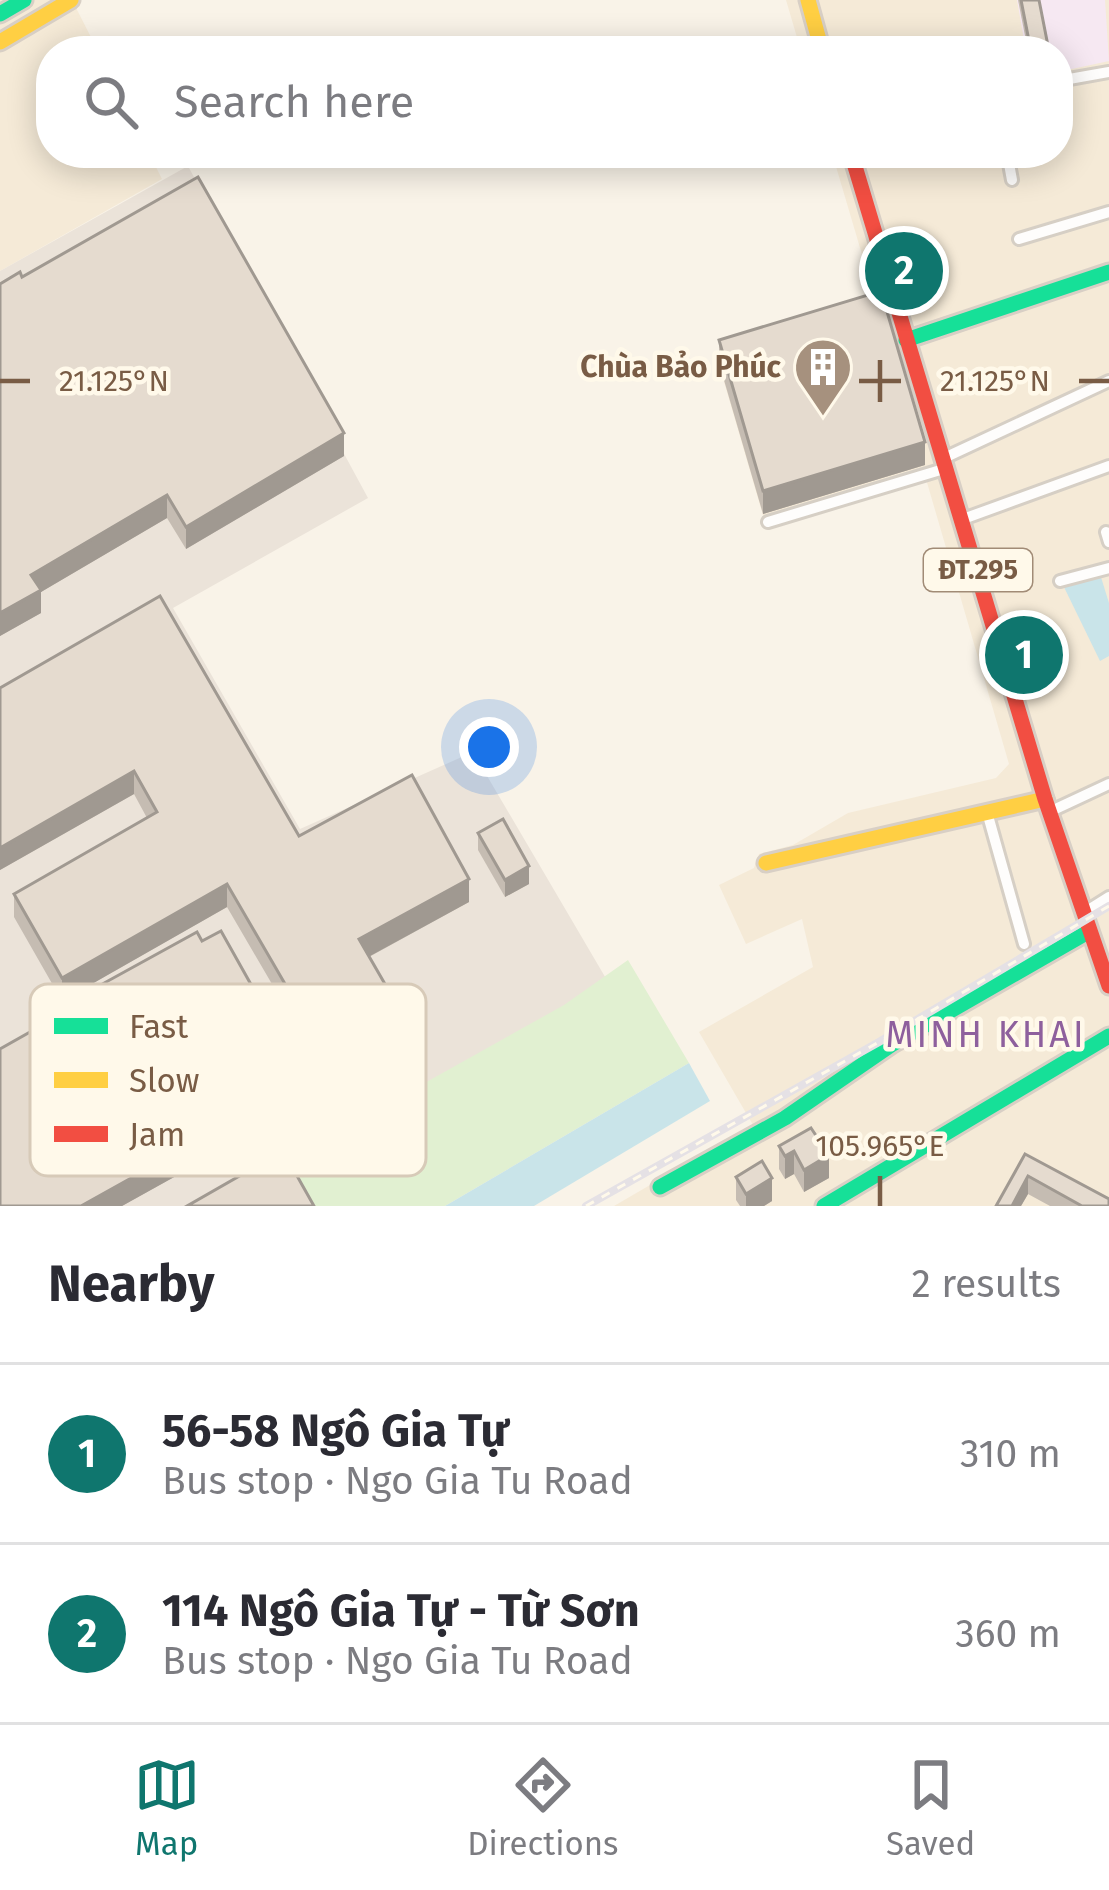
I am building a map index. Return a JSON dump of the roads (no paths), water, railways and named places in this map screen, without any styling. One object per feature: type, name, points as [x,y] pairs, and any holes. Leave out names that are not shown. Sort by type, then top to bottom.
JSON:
[{"type":"main road","points":[[0,14],[24,0]]},
{"type":"main road","points":[[0,42],[71,0]]},
{"type":"main road","points":[[808,0],[818,36]]},
{"type":"main road","name":"ĐT.295","points":[[855,168],[1047,805],[1109,986]]},
{"type":"main road","points":[[907,340],[1109,272]]},
{"type":"main road","points":[[766,863],[987,812],[1047,805]]},
{"type":"main road","points":[[660,1186],[784,1118],[891,1045],[1088,932]]},
{"type":"main road","points":[[824,1206],[1109,1036]]},
{"type":"street","points":[[1073,78],[1109,72]]},
{"type":"street","points":[[1009,168],[1012,180]]},
{"type":"street","points":[[1019,239],[1109,212]]},
{"type":"street","points":[[768,522],[945,463],[1109,381]]},
{"type":"street","points":[[963,520],[1109,466]]},
{"type":"street","points":[[1060,581],[1107,569],[1109,585]]},
{"type":"street","points":[[1047,805],[1109,784]]},
{"type":"street","points":[[987,812],[1024,944]]},
{"type":"street","points":[[1082,914],[1109,897]]},
{"type":"water","points":[[1100,574],[1109,603],[1109,656],[1100,661],[1062,583]]},
{"type":"water","points":[[689,1063],[710,1101],[534,1206],[445,1206]]},
{"type":"railway","points":[[586,1206],[1109,906]]},
{"type":"place","name":"114 Ngô Gia Tự - Từ Sơn","points":[[904,271]]},
{"type":"place","name":"Chùa Bảo Phúc","points":[[823,418]]},
{"type":"place","name":"56-58 Ngô Gia Tự","points":[[1024,655]]},
{"type":"district","name":"MINH KHAI","points":[[986,1034]]}]
